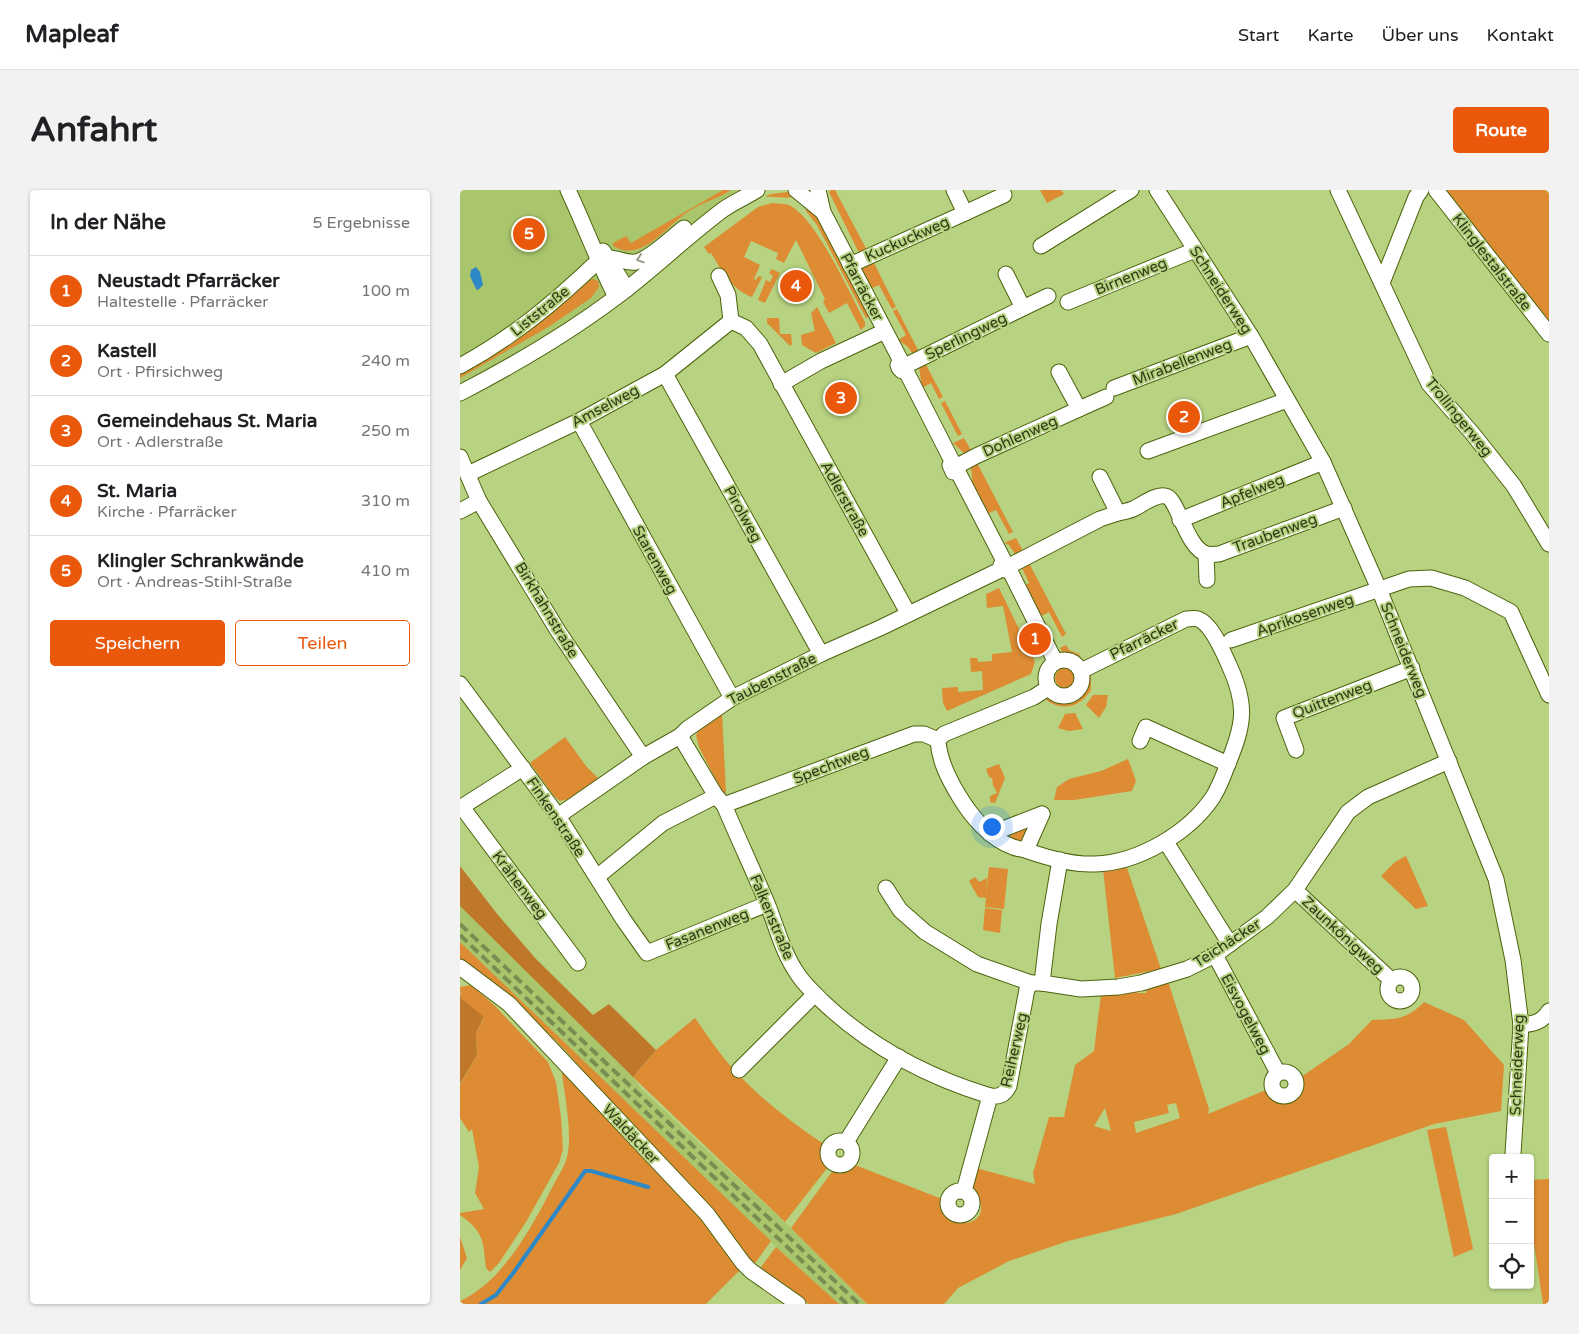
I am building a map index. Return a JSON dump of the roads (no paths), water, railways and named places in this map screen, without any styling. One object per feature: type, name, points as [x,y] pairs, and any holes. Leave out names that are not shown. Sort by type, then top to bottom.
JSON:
[{"type":"street","points":[[568,190],[582,219],[607,259],[622,293]]},
{"type":"street","points":[[460,393],[492,376],[587,318],[622,293],[725,208],[757,190]]},
{"type":"street","name":"Kuckuckweg","points":[[954,190],[965,213]]},
{"type":"street","points":[[1041,246],[1131,190]]},
{"type":"street","name":"Schneiderweg","points":[[1158,190],[1251,336],[1323,462],[1412,668],[1496,879],[1510,944],[1521,1025],[1513,1154]]},
{"type":"street","name":"Trollingerweg","points":[[1338,190],[1429,384],[1472,433],[1514,486],[1549,544]]},
{"type":"street","points":[[1382,283],[1416,197],[1421,190]]},
{"type":"street","name":"Klinglestalstraße","points":[[1436,190],[1549,334]]},
{"type":"street","name":"Pfarräcker","points":[[805,191],[823,212],[884,331],[906,365],[1055,661]]},
{"type":"street","name":"Kuckuckweg","points":[[850,265],[1004,195]]},
{"type":"street","points":[[607,259],[635,262],[644,259],[704,215],[725,208]]},
{"type":"street","name":"Birnenweg","points":[[1068,302],[1195,250]]},
{"type":"street","name":"Liststraße","points":[[460,365],[499,344],[607,259]]},
{"type":"street","name":"Sperlingweg","points":[[1006,274],[1023,308]]},
{"type":"street","points":[[719,276],[728,295],[731,321]]},
{"type":"street","name":"Sperlingweg","points":[[906,365],[1048,296]]},
{"type":"street","name":"Amselweg","points":[[468,474],[579,422],[665,374],[731,321]]},
{"type":"street","name":"Adlerstraße","points":[[731,321],[746,328],[760,344],[908,613]]},
{"type":"street","points":[[781,384],[822,361],[884,331]]},
{"type":"street","name":"Mirabellenweg","points":[[1110,392],[1251,336]]},
{"type":"street","points":[[1059,372],[1079,409]]},
{"type":"street","name":"Pirolweg","points":[[665,374],[821,654]]},
{"type":"street","name":"Dohlenweg","points":[[957,466],[1079,409],[1110,392]]},
{"type":"street","points":[[1148,451],[1287,400]]},
{"type":"street","name":"Starenweg","points":[[579,422],[732,698]]},
{"type":"street","name":"Birkhahnstraße","points":[[460,457],[479,501],[558,631],[643,757]]},
{"type":"street","name":"Apfelweg","points":[[1180,520],[1323,462]]},
{"type":"street","points":[[1100,477],[1118,513]]},
{"type":"street","name":"Taubenstraße","points":[[558,816],[643,757],[680,736],[687,729],[732,698],[821,654],[880,628],[1100,519],[1131,510],[1159,496],[1167,496],[1172,499],[1180,520]]},
{"type":"street","points":[[460,511],[479,501]]},
{"type":"street","name":"Traubenweg","points":[[1206,554],[1219,554],[1344,508]]},
{"type":"street","points":[[1180,520],[1194,545],[1206,554],[1207,580]]},
{"type":"street","name":"Aprikosenweg","points":[[1231,640],[1410,579],[1431,578],[1465,588],[1511,612],[1549,695]]},
{"type":"street","name":"Pfarräcker","points":[[938,740],[939,754],[953,787],[967,809],[990,834],[1012,847],[1060,860],[1094,864],[1120,861],[1166,842],[1186,826],[1208,803],[1220,786],[1235,749],[1242,722],[1241,698],[1237,682],[1208,626],[1198,619],[1186,619],[1081,670]]},
{"type":"street","points":[[1063,659],[1072,661],[1081,670],[1081,685],[1070,695],[1057,694],[1048,688],[1047,670],[1055,661],[1063,659]]},
{"type":"street","name":"Quittenweg","points":[[1296,750],[1284,718],[1412,668]]},
{"type":"street","name":"Finkenstraße","points":[[460,684],[558,816],[622,918],[647,953]]},
{"type":"street","points":[[938,740],[944,734],[1034,697],[1048,688]]},
{"type":"street","points":[[1140,741],[1146,728],[1228,764]]},
{"type":"street","name":"Spechtweg","points":[[597,878],[663,823],[720,800],[914,734],[924,734],[938,740]]},
{"type":"street","name":"Falkenstraße","points":[[680,736],[720,800],[767,904],[786,953],[799,977],[850,1026],[899,1057],[956,1086],[990,1096]]},
{"type":"street","name":"Teichäcker","points":[[886,888],[900,910],[925,932],[977,964],[1037,983],[1081,989],[1118,987],[1141,983],[1187,969],[1230,944],[1267,917],[1295,890],[1348,812],[1368,796],[1449,761]]},
{"type":"street","points":[[461,808],[523,768]]},
{"type":"street","name":"Krähenweg","points":[[461,808],[578,963]]},
{"type":"street","points":[[990,834],[1042,814],[1026,850]]},
{"type":"street","points":[[1166,842],[1230,944]]},
{"type":"street","points":[[1037,983],[1060,860]]},
{"type":"street","name":"Zaunkönigweg","points":[[1295,890],[1391,980]]},
{"type":"street","name":"Fasanenweg","points":[[647,953],[767,904]]},
{"type":"street","name":"Eisvogelweg","points":[[1215,954],[1278,1073]]},
{"type":"street","name":"Waldäcker","points":[[460,967],[509,1004],[707,1214],[751,1272],[798,1304]]},
{"type":"street","name":"Reiherweg","points":[[964,1191],[990,1096],[998,1097],[1005,1093],[1009,1086],[1027,989],[1037,983]]},
{"type":"street","points":[[739,1070],[815,994]]},
{"type":"street","points":[[1521,1025],[1544,1019],[1549,1011]]},
{"type":"street","points":[[846,1142],[899,1057]]},
{"type":"water","points":[[476,267],[480,272],[483,285],[478,290],[470,276],[471,270]]},
{"type":"waterway","points":[[481,1304],[496,1295],[514,1272],[585,1171],[648,1187]]},
{"type":"railway","points":[[460,924],[859,1304]]},
{"type":"railway","points":[[460,935],[847,1304]]},
{"type":"place","name":"Klingler Schrankwände","points":[[529,234]]},
{"type":"place","name":"St. Maria","points":[[796,286]]},
{"type":"place","name":"Gemeindehaus St. Maria","points":[[841,398]]},
{"type":"place","name":"Kastell","points":[[1184,417]]},
{"type":"place","name":"Neustadt Pfarräcker","points":[[1035,639]]}]
